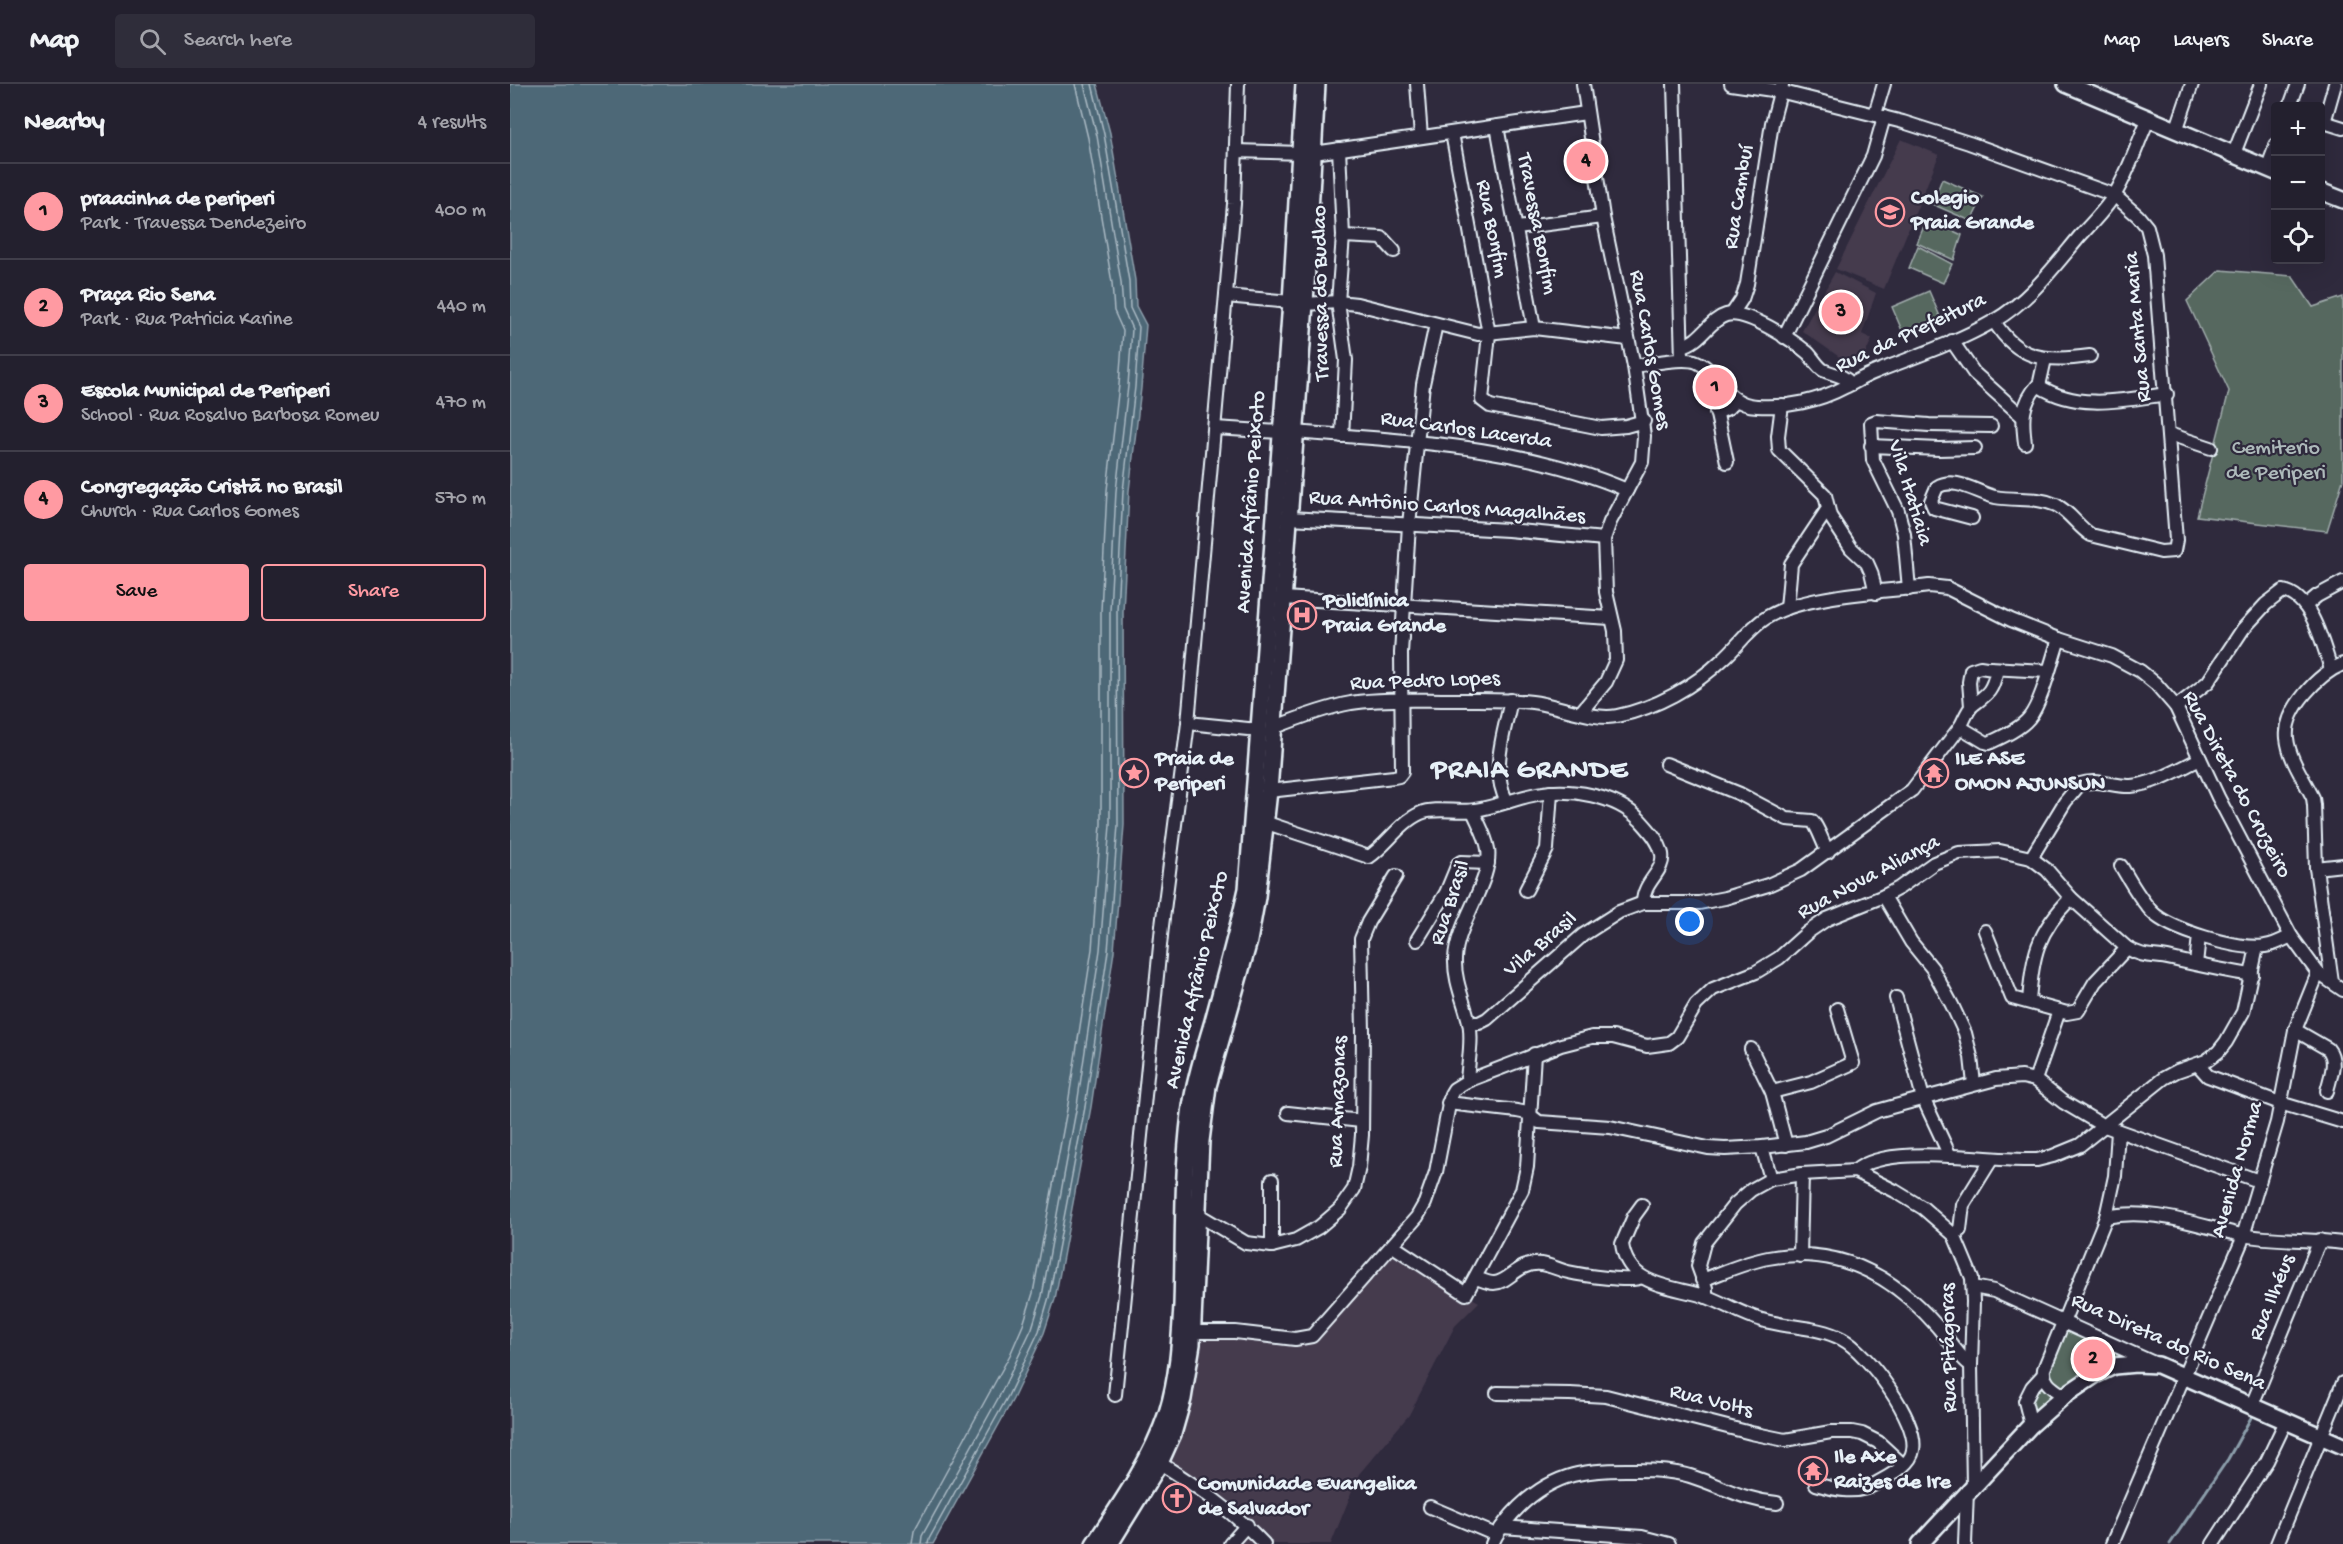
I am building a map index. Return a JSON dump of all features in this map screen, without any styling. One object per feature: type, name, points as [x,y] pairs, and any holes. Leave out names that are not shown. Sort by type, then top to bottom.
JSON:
[{"type":"main road","name":"Avenida Afrânio Peixoto","points":[[1305,84],[1307,153]]},
{"type":"main road","name":"Avenida Afrânio Peixoto","points":[[1110,1544],[1160,1462],[1179,1417],[1187,1380],[1193,1332],[1201,1141],[1208,1086],[1249,941],[1257,897],[1267,823],[1269,791],[1266,729],[1307,153],[1317,84]]},
{"type":"main road","points":[[2066,84],[2271,170]]},
{"type":"main road","points":[[2325,193],[2343,200]]},
{"type":"main road","name":"Avenida Afrânio Peixoto","points":[[1094,1544],[1148,1458],[1167,1411],[1174,1386],[1181,1329],[1187,1139],[1196,1082],[1236,940],[1247,889],[1282,598],[1289,518],[1287,432]]},
{"type":"main road","points":[[1920,1544],[2031,1425],[2064,1395],[2114,1366],[2158,1365]]},
{"type":"main road","name":"Rua Direta do Rio Sena","points":[[2158,1365],[2343,1446]]},
{"type":"street","points":[[1115,1395],[1162,926],[1188,723],[1226,296],[1238,84]]},
{"type":"street","points":[[1417,84],[1421,137]]},
{"type":"street","name":"Rua Carlos Gomes","points":[[1581,712],[1606,682],[1616,660],[1615,631],[1606,592],[1604,539],[1610,522],[1642,462],[1644,421],[1603,217],[1583,84]]},
{"type":"street","points":[[1674,84],[1682,360]]},
{"type":"street","name":"Rua Santa Maria","points":[[1735,84],[1781,87],[1969,143],[2114,195],[2147,226],[2152,240],[2167,394],[2176,540],[2174,551],[2161,552],[2091,535],[2084,531],[2064,510],[2038,499],[1994,496],[1966,486],[1950,484],[1937,487],[1931,501],[1934,508],[1972,518]]},
{"type":"street","points":[[1784,337],[1873,156],[1884,84]]},
{"type":"street","points":[[2176,131],[2191,84]]},
{"type":"street","points":[[2233,156],[2261,84]]},
{"type":"street","points":[[2291,102],[2298,84]]},
{"type":"street","points":[[2335,84],[2325,119],[2327,123],[2343,128]]},
{"type":"street","name":"Rua Cambuí","points":[[1732,314],[1742,299],[1747,284],[1772,123],[1781,87]]},
{"type":"street","points":[[1236,151],[1307,153],[1586,113]]},
{"type":"street","name":"Rua da Prefeitura","points":[[1736,400],[1756,406],[1782,405],[1820,397],[1994,321],[2025,298],[2114,195],[2148,120]]},
{"type":"street","name":"Travessa Bonfim","points":[[1497,126],[1534,328]]},
{"type":"street","name":"Rua Bonfim","points":[[1452,133],[1489,334],[1481,394],[1485,404],[1590,427],[1615,428],[1644,421]]},
{"type":"street","name":"Travessa do Budlao","points":[[1339,149],[1343,236],[1338,302],[1346,360],[1342,436]]},
{"type":"street","points":[[1517,228],[1603,217]]},
{"type":"street","points":[[1343,236],[1382,238],[1394,251]]},
{"type":"street","points":[[1226,296],[1298,303],[1338,302],[1374,307],[1478,334],[1534,328],[1628,339]]},
{"type":"street","points":[[1682,346],[1693,342],[1722,316],[1742,314],[1784,337],[1810,355],[1821,368],[1840,375],[1851,384]]},
{"type":"street","points":[[1994,321],[2004,338],[2010,343],[2045,359],[2090,356]]},
{"type":"street","points":[[1269,791],[1399,776],[1403,767],[1400,700],[1409,525],[1423,384],[1436,324]]},
{"type":"street","points":[[1952,341],[1974,373],[2022,416]]},
{"type":"street","points":[[2025,443],[2022,416],[2038,384],[2045,359]]},
{"type":"street","points":[[1634,366],[1682,360],[1698,362],[1736,400],[1728,408],[1716,413]]},
{"type":"street","points":[[1708,371],[1727,462]]},
{"type":"street","points":[[2038,384],[2041,388],[2057,395],[2090,402],[2109,402],[2167,394]]},
{"type":"street","points":[[1782,405],[1778,436],[1779,450],[1825,495],[1827,510],[1851,548],[1867,563],[1876,593]]},
{"type":"street","name":"Vila Itatiaia","points":[[1909,589],[1904,534],[1898,511],[1873,460],[1871,424],[1874,421],[1991,426]]},
{"type":"street","name":"Rua Carlos Lacerda","points":[[1215,428],[1342,436],[1478,449],[1540,461],[1593,475],[1627,490]]},
{"type":"street","points":[[2169,434],[2211,448]]},
{"type":"street","points":[[1871,446],[1930,449],[1975,448]]},
{"type":"street","points":[[1787,608],[1791,564],[1827,510]]},
{"type":"street","name":"Rua Antônio Carlos Magalhães","points":[[1289,518],[1508,530],[1604,539]]},
{"type":"street","points":[[2305,606],[2317,596],[2343,582]]},
{"type":"street","name":"Rua Direta do Cruzeiro","points":[[1581,712],[1595,717],[1615,717],[1653,705],[1677,693],[1697,681],[1723,660],[1757,624],[1768,616],[1787,608],[1818,600],[1935,586],[1947,588],[2012,620],[2059,639],[2112,656],[2132,666],[2156,684],[2175,707],[2218,797],[2291,936],[2318,973],[2343,990]]},
{"type":"street","points":[[2175,707],[2208,682],[2243,629],[2278,593],[2289,592],[2305,606],[2337,667],[2303,696],[2287,731],[2292,756],[2313,798],[2316,868],[2332,982]]},
{"type":"street","points":[[1282,598],[1611,618]]},
{"type":"street","points":[[1960,727],[1989,743],[2018,727],[2030,717],[2059,639]]},
{"type":"street","points":[[1267,823],[1369,857],[1422,812],[1473,811],[1551,792],[1583,794],[1610,801],[1636,817],[1659,844],[1662,859],[1659,869],[1647,885],[1643,903],[1699,903],[1725,898],[1801,870],[1912,790],[1960,727],[1971,706],[1970,672],[1977,667],[2048,671]]},
{"type":"street","points":[[1971,706],[1981,701],[1990,691],[1996,673],[1990,668]]},
{"type":"street","name":"Rua Pedro Lopes","points":[[1188,723],[1266,729],[1301,716],[1351,703],[1400,700],[1511,700],[1556,705],[1581,712]]},
{"type":"street","points":[[1507,802],[1499,783],[1498,764],[1511,700]]},
{"type":"street","points":[[2031,858],[2065,802],[2080,784],[2093,782],[2123,786],[2140,784],[2200,759]]},
{"type":"street","points":[[1666,764],[1740,794],[1787,819],[1812,821],[1817,826],[1819,837],[1828,852]]},
{"type":"street","points":[[1526,890],[1547,849],[1551,792]]},
{"type":"street","name":"Rua Brasil","points":[[1467,1082],[1469,1023],[1456,976],[1456,942],[1488,863],[1487,846],[1473,811]]},
{"type":"street","name":"Rua Nova Aliança","points":[[1450,1098],[1467,1082],[1534,1054],[1592,1037],[1613,1037],[1647,1046],[1669,1043],[1677,1037],[1696,1005],[1713,989],[1745,978],[1768,965],[1827,919],[1884,896],[1934,863],[1959,854],[2000,851],[2031,858],[2048,870],[2071,898],[2127,948]]},
{"type":"street","points":[[1417,940],[1446,893],[1458,864],[1461,862],[1488,863]]},
{"type":"street","points":[[2121,866],[2153,913],[2163,921],[2199,936],[2257,947],[2291,936]]},
{"type":"street","points":[[2316,868],[2343,866]]},
{"type":"street","name":"Rua Amazonas","points":[[1197,1214],[1246,1243],[1272,1246],[1296,1240],[1319,1227],[1340,1209],[1348,1198],[1356,1180],[1362,1135],[1361,939],[1368,922],[1396,876]]},
{"type":"street","points":[[1884,896],[1911,942],[1932,968],[1952,1005],[1965,1033],[1974,1084]]},
{"type":"street","points":[[2029,1002],[2034,954],[2054,916],[2071,898]]},
{"type":"street","name":"Vila Brasil","points":[[1469,1023],[1479,1023],[1487,1018],[1583,935],[1619,912],[1643,903]]},
{"type":"street","points":[[1985,931],[2010,996],[2015,1000],[2060,1011],[2075,1013],[2095,982],[2127,948],[2143,956],[2166,958],[2252,975]]},
{"type":"street","points":[[2196,964],[2199,936]]},
{"type":"street","points":[[1855,1171],[1868,1162],[1921,1155],[2028,1160],[2053,1156],[2080,1144],[2164,1078],[2177,1071],[2198,1065],[2218,1052],[2243,1012],[2257,947]]},
{"type":"street","name":"Avenida Norma","points":[[2112,1544],[2244,1235],[2277,1122],[2295,1030],[2318,973]]},
{"type":"street","points":[[1896,998],[1923,1098],[1950,1156]]},
{"type":"street","points":[[1772,1092],[1810,1082],[1853,1062],[1837,1009]]},
{"type":"street","points":[[2035,1080],[2060,1011]]},
{"type":"street","points":[[2295,1030],[2328,1049],[2332,1054],[2333,1067],[2327,1090]]},
{"type":"street","points":[[1751,1049],[1772,1092],[1786,1145]]},
{"type":"street","points":[[1393,1246],[1466,1294],[1522,1190],[1527,1167],[1534,1054]]},
{"type":"street","points":[[2198,1065],[2208,1076],[2280,1103],[2343,1122]]},
{"type":"street","points":[[1193,1332],[1223,1331],[1295,1340],[1312,1336],[1417,1217],[1431,1188],[1450,1098],[1517,1111],[1544,1123],[1610,1127],[1708,1148],[1725,1149],[1786,1145],[1826,1136],[1877,1111],[2008,1077],[2035,1080],[2063,1102],[2102,1125],[2259,1181]]},
{"type":"street","points":[[1288,1113],[1361,1121]]},
{"type":"street","points":[[2031,1425],[2025,1401],[2032,1387],[2044,1374],[2106,1217],[2113,1188],[2118,1131]]},
{"type":"street","points":[[1762,1147],[1772,1179]]},
{"type":"street","points":[[1954,1235],[1960,1230],[1965,1201],[1991,1160]]},
{"type":"street","name":"Rua Pitágoras","points":[[1706,1297],[1706,1288],[1698,1266],[1704,1243],[1735,1204],[1751,1191],[1772,1179],[1802,1174],[1855,1171],[1923,1208],[1954,1235],[1967,1262],[1973,1287],[1970,1489],[1965,1544]]},
{"type":"street","points":[[1800,1256],[1802,1174]]},
{"type":"street","points":[[1272,1180],[1272,1246]]},
{"type":"street","points":[[1642,1205],[1634,1216],[1622,1244],[1626,1258],[1635,1272],[1663,1286],[1706,1297],[1761,1320],[1840,1338],[1859,1351],[1888,1388],[1908,1424],[1914,1449],[1911,1457],[1875,1484],[1864,1488],[1843,1491],[1815,1484]]},
{"type":"street","points":[[2106,1217],[2142,1216],[2177,1220],[2244,1235],[2343,1243]]},
{"type":"street","name":"Rua Ilhéus","points":[[2252,1405],[2320,1240]]},
{"type":"street","points":[[1702,1280],[1756,1261],[1800,1256],[1834,1258],[1852,1263],[1879,1275],[1900,1289],[1947,1337],[1964,1362],[1971,1365]]},
{"type":"street","points":[[1476,1278],[1501,1282],[1522,1267],[1536,1264],[1573,1273],[1626,1280],[1642,1277]]},
{"type":"street","name":"Rua Direta do Rio Sena","points":[[1973,1287],[1994,1291],[2158,1365]]},
{"type":"street","points":[[2044,1374],[2047,1382],[2064,1395]]},
{"type":"street","points":[[2277,1544],[2343,1383]]},
{"type":"street","name":"Rua Volts","points":[[1497,1394],[1606,1396],[1785,1440],[1831,1432],[1852,1432],[1878,1442],[1903,1465]]},
{"type":"street","points":[[2213,1544],[2267,1461],[2286,1421]]},
{"type":"street","points":[[1160,1462],[1211,1496],[1246,1525],[1264,1544]]},
{"type":"street","points":[[1497,1535],[1521,1505],[1547,1484],[1562,1477],[1589,1470],[1659,1470],[1690,1476],[1748,1499],[1777,1503]]},
{"type":"street","points":[[1430,1507],[1497,1535],[1642,1537],[1669,1544]]},
{"type":"street","points":[[1230,1544],[1246,1525]]},
{"type":"shaded area","name":"Colegio Praia Grande","points":[[1901,139],[1939,155],[1884,289],[1836,269]]},
{"type":"shaded area","points":[[1835,272],[1876,293],[1862,334],[1872,339],[1862,361],[1848,363],[1802,331]]},
{"type":"shaded area","points":[[1386,1250],[1479,1302],[1455,1326],[1409,1415],[1359,1474],[1331,1544],[1233,1544],[1250,1526],[1160,1463],[1195,1325],[1307,1331],[1325,1318]]},
{"type":"green space","points":[[1942,179],[1983,197],[1971,221],[1932,204]]},
{"type":"green space","points":[[1927,219],[1962,235],[1954,260],[1917,243]]},
{"type":"green space","points":[[1918,246],[1952,264],[1943,283],[1909,268]]},
{"type":"green space","name":"Cemiterio de Periperi","points":[[2220,270],[2292,276],[2313,307],[2343,297],[2343,480],[2327,531],[2197,516],[2229,391],[2187,301]]},
{"type":"green space","points":[[1929,291],[1942,321],[1904,335],[1892,307]]},
{"type":"green space","points":[[2063,1328],[2133,1356],[2065,1388],[2052,1382],[2050,1371]]},
{"type":"green space","points":[[2040,1381],[2051,1396],[2049,1403],[2043,1409],[2033,1412],[2029,1400]]},
{"type":"water","points":[[510,84],[1097,84],[1110,133],[1135,280],[1136,306],[1146,325],[1129,491],[1123,612],[1124,825],[1114,951],[1091,1107],[1055,1299],[1044,1333],[1013,1399],[933,1544],[510,1544]]},
{"type":"waterway","points":[[2170,1544],[2228,1459],[2253,1414]]},
{"type":"place","name":"Congregação Cristã no Brasil","points":[[1586,161]]},
{"type":"place","name":"Colegio Praia Grande","points":[[1890,212]]},
{"type":"place","name":"Escola Municipal de Periperi","points":[[1841,312]]},
{"type":"place","name":"praacinha de periperi","points":[[1715,387]]},
{"type":"place","name":"Policlínica Praia Grande","points":[[1302,615]]},
{"type":"place","name":"Praia de Periperi","points":[[1134,773]]},
{"type":"place","name":"ILE ASE OMON AJUNSUN","points":[[1934,773]]},
{"type":"place","name":"Praça Rio Sena","points":[[2093,1359]]},
{"type":"place","name":"Ile Axe Raizes de Ire","points":[[1813,1471]]},
{"type":"place","name":"Comunidade Evangelica de Salvador","points":[[1177,1498]]},
{"type":"district","name":"PRAIA GRANDE","points":[[1530,771]]}]
